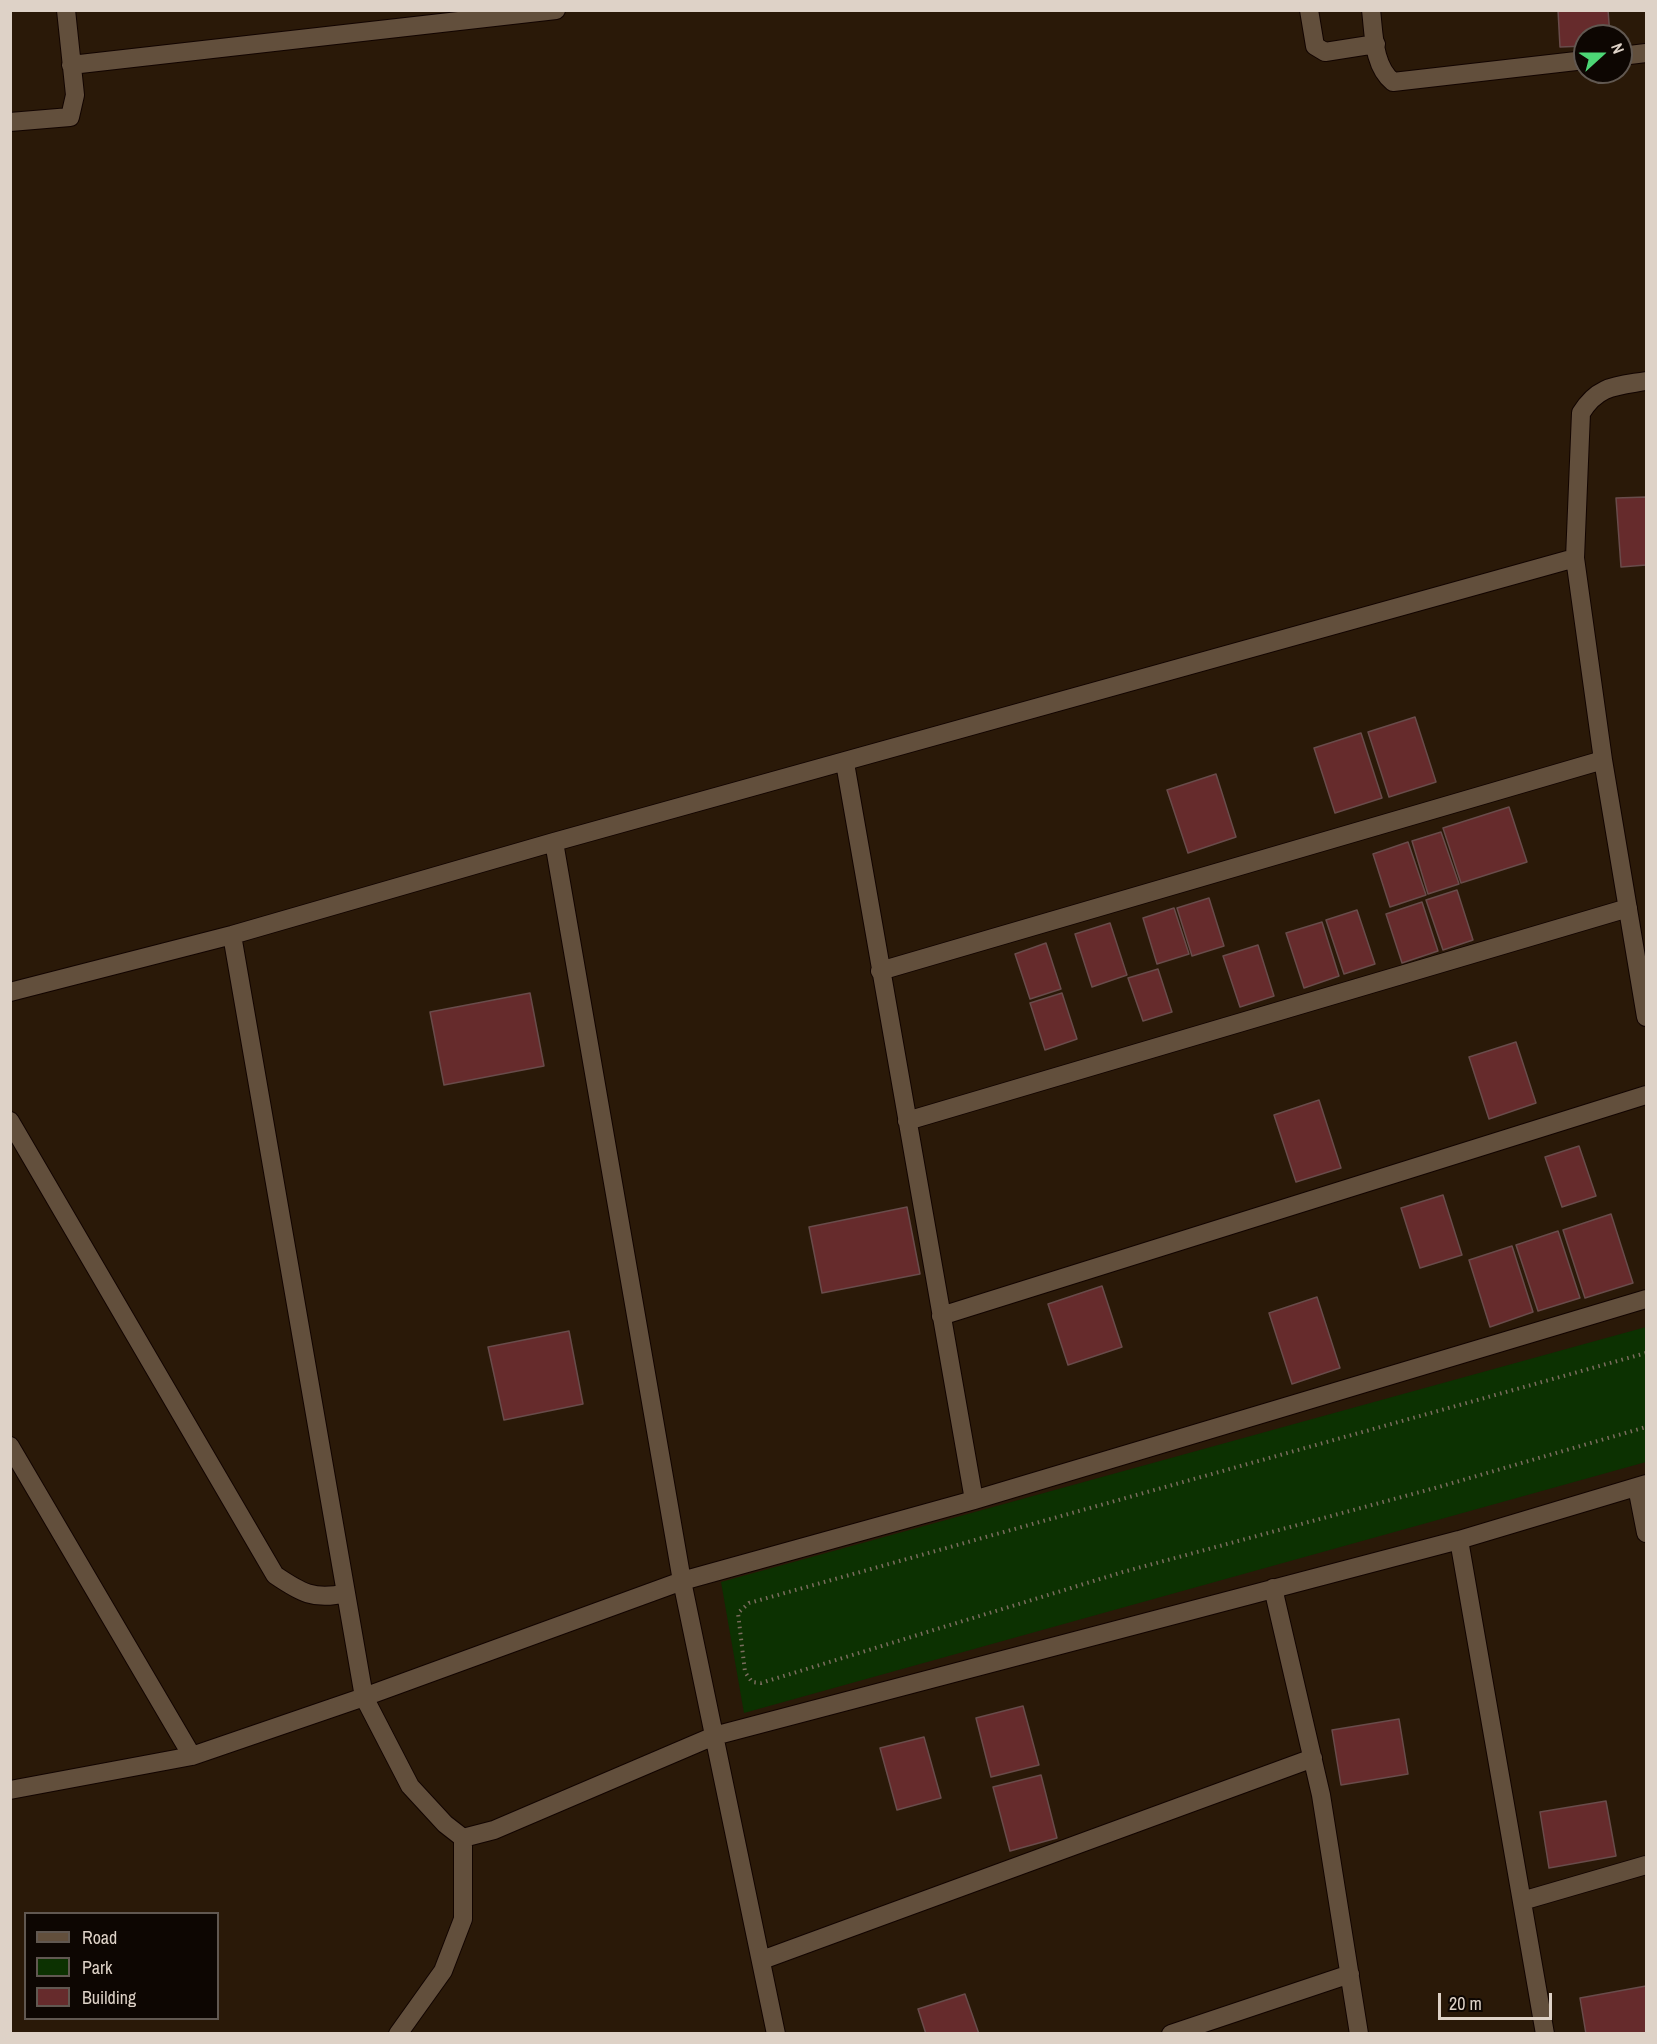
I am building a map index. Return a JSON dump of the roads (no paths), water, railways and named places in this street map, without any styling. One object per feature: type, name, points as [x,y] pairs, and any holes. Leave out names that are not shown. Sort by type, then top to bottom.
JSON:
[{"type":"street","points":[[10,123],[70,117],[75,94],[66,10]]},
{"type":"street","points":[[71,65],[556,10]]},
{"type":"street","points":[[1309,10],[1315,46],[1319,49],[1325,52],[1376,44]]},
{"type":"street","points":[[1371,10],[1383,75],[1393,82],[1573,61]]},
{"type":"street","points":[[1647,381],[1608,388],[1590,397],[1581,413],[1575,558],[1603,760],[1647,1017]]},
{"type":"street","points":[[10,992],[232,935],[554,842],[845,763],[1575,558]]},
{"type":"street","points":[[880,971],[1603,760]]},
{"type":"street","points":[[845,763],[974,1500]]},
{"type":"street","points":[[554,842],[682,1581],[776,2034]]},
{"type":"street","points":[[907,1121],[1628,908]]},
{"type":"street","points":[[232,935],[364,1697],[410,1786],[445,1824],[463,1838]]},
{"type":"street","points":[[941,1316],[1647,1095]]},
{"type":"street","points":[[10,1121],[275,1575],[301,1593],[330,1597],[346,1593]]},
{"type":"street","points":[[10,1790],[192,1756],[364,1697],[682,1581],[974,1500],[1647,1299]]},
{"type":"street","points":[[10,1446],[192,1756]]},
{"type":"street","points":[[463,1838],[494,1830],[714,1736],[1459,1540],[1642,1485],[1647,1533]]},
{"type":"street","points":[[1459,1540],[1545,2034]]},
{"type":"street","points":[[1274,1588],[1312,1758],[1359,2034]]},
{"type":"street","points":[[762,1960],[1312,1758]]},
{"type":"street","points":[[398,2034],[443,1971],[463,1919],[463,1838]]},
{"type":"street","points":[[1522,1901],[1647,1865]]},
{"type":"street","points":[[1171,2034],[1350,1974]]}]
